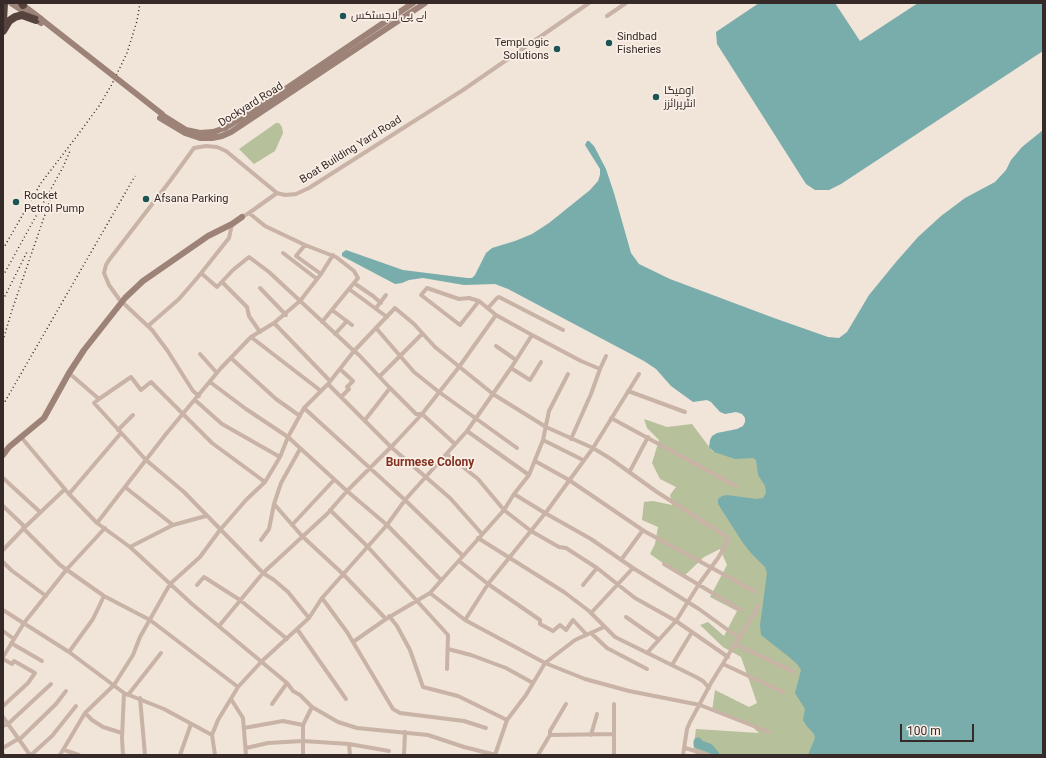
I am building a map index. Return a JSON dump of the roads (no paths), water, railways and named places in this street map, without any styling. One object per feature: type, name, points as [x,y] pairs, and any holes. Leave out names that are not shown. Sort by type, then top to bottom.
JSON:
[{"type":"highway","points":[[3,21],[4,3]]},
{"type":"highway","points":[[3,31],[9,21],[22,15],[39,21]]},
{"type":"street","name":"Dockyard Road","points":[[11,3],[39,21],[160,118],[185,133],[200,138],[212,138],[231,132],[384,26],[413,3]]},
{"type":"street","name":"Dockyard Road","points":[[384,26],[425,3]]},
{"type":"street","name":"Boat Building Yard Road","points":[[277,193],[285,195],[296,194],[309,188],[463,90],[589,3]]},
{"type":"street","points":[[607,16],[626,3]]},
{"type":"street","name":"Dockyard Road","points":[[22,4],[39,21]]},
{"type":"street","points":[[3,455],[9,447],[29,432],[44,418],[69,373],[84,350],[122,302],[143,281],[208,236],[232,224],[277,193],[226,151],[217,147],[206,146],[194,148],[106,264],[104,273],[109,285],[122,302],[148,326],[167,350],[193,390],[199,396]]},
{"type":"street","points":[[249,213],[265,226],[305,245],[333,255],[348,264],[354,271],[358,278],[322,322]]},
{"type":"street","points":[[148,326],[179,299],[201,273],[229,238],[232,224]]},
{"type":"street","points":[[305,245],[296,256],[321,274]]},
{"type":"street","points":[[283,253],[317,280]]},
{"type":"street","points":[[97,523],[217,373],[251,337],[274,324],[286,315],[300,301],[317,280],[333,255]]},
{"type":"street","points":[[201,273],[217,287],[249,256],[269,272],[354,352],[359,354],[416,414],[422,414],[455,444]]},
{"type":"street","points":[[222,282],[247,307],[249,316],[260,332]]},
{"type":"street","points":[[354,283],[381,303]]},
{"type":"street","points":[[260,288],[286,315]]},
{"type":"street","points":[[479,301],[460,325],[421,295],[427,288],[459,299],[469,298],[479,301],[496,315],[581,361],[600,369]]},
{"type":"street","points":[[349,289],[387,317]]},
{"type":"street","points":[[376,308],[386,295]]},
{"type":"street","points":[[488,308],[499,297],[563,330]]},
{"type":"street","points":[[60,755],[85,713],[114,685],[133,656],[140,637],[170,584],[200,558],[220,530],[246,500],[265,482],[280,457],[288,437],[304,408],[322,391],[354,352],[395,308],[414,324],[435,347],[493,394],[546,427],[593,448],[630,471],[657,492],[727,537],[728,541],[676,621],[647,653]]},
{"type":"street","points":[[332,310],[352,325]]},
{"type":"street","points":[[219,626],[264,573],[330,510],[422,414],[459,367],[496,315]]},
{"type":"street","points":[[335,334],[347,321]]},
{"type":"street","points":[[274,324],[341,397],[391,447],[450,498],[482,534]]},
{"type":"street","points":[[376,328],[414,372],[476,420],[517,448]]},
{"type":"street","points":[[380,376],[422,334]]},
{"type":"street","points":[[215,755],[212,735],[218,720],[238,687],[262,661],[309,618],[322,598],[387,525],[405,500],[467,431],[476,420],[532,335]]},
{"type":"street","points":[[251,337],[322,391]]},
{"type":"street","points":[[496,346],[516,360]]},
{"type":"street","points":[[200,354],[217,373]]},
{"type":"street","points":[[571,439],[606,356]]},
{"type":"street","points":[[231,358],[276,399],[300,416]]},
{"type":"street","points":[[511,368],[530,380],[541,362]]},
{"type":"street","points":[[340,369],[353,381],[347,387],[349,389],[341,397]]},
{"type":"street","points":[[69,373],[99,398]]},
{"type":"street","points":[[353,642],[388,617],[415,600],[430,593],[504,510],[514,494],[530,474],[543,440],[549,411],[568,374]]},
{"type":"street","points":[[465,620],[488,584],[508,557],[531,531],[593,448],[639,374]]},
{"type":"street","points":[[265,482],[212,443],[151,382],[141,390],[130,377],[94,403],[146,460],[184,492],[206,516],[264,573],[288,592],[309,618]]},
{"type":"street","points":[[210,382],[251,413],[288,437],[334,480],[387,525],[441,580]]},
{"type":"street","points":[[365,420],[390,388]]},
{"type":"street","points":[[628,391],[685,412]]},
{"type":"street","points":[[195,400],[222,424],[280,457]]},
{"type":"street","points":[[304,408],[370,467],[463,556]]},
{"type":"street","points":[[69,494],[132,414]]},
{"type":"street","points":[[612,418],[736,486]]},
{"type":"street","points":[[467,431],[530,474]]},
{"type":"street","points":[[630,471],[648,437]]},
{"type":"street","points":[[21,438],[69,494],[97,523],[130,547],[170,584],[262,661],[312,707],[338,722],[357,728],[428,735],[464,747],[496,755],[507,720],[526,695],[545,663],[575,640],[604,627]]},
{"type":"street","points":[[543,440],[583,460]]},
{"type":"street","points":[[262,540],[269,529],[274,504],[281,483],[300,449]]},
{"type":"street","points":[[447,454],[478,479],[504,510],[531,531],[559,548],[566,548],[597,568],[635,598],[676,621],[728,657]]},
{"type":"street","points":[[534,461],[569,480],[643,530],[756,592]]},
{"type":"street","points":[[3,478],[40,512]]},
{"type":"street","points":[[292,525],[334,480]]},
{"type":"street","points":[[125,487],[172,525]]},
{"type":"street","points":[[3,550],[24,527],[65,489]]},
{"type":"street","points":[[514,494],[591,539],[633,568],[688,602],[739,638]]},
{"type":"street","points":[[274,504],[302,536],[396,626],[410,650],[423,687],[458,696],[507,720]]},
{"type":"street","points":[[3,506],[60,565],[104,596],[150,620],[238,687]]},
{"type":"street","points":[[330,510],[367,546],[448,635],[447,669]]},
{"type":"street","points":[[130,547],[172,525],[206,516]]},
{"type":"street","points":[[3,706],[28,683],[35,673],[14,661],[12,664],[3,658],[11,643],[24,623],[67,569],[105,528]]},
{"type":"street","points":[[621,560],[643,530]]},
{"type":"street","points":[[478,538],[564,592],[591,613],[615,637],[704,681],[709,688]]},
{"type":"street","points":[[459,561],[488,584],[540,620],[540,624],[553,631],[560,625],[566,630],[573,620],[607,648],[647,668]]},
{"type":"street","points":[[3,562],[11,570],[46,596]]},
{"type":"street","points":[[664,564],[740,610]]},
{"type":"street","points":[[583,585],[597,568]]},
{"type":"street","points":[[591,613],[633,568]]},
{"type":"street","points":[[197,585],[204,576],[240,600],[287,639]]},
{"type":"street","points":[[430,593],[465,620],[545,663],[585,679],[629,691],[700,705],[769,732]]},
{"type":"street","points":[[69,652],[93,619],[104,596]]},
{"type":"street","points":[[322,598],[353,642],[393,709],[400,713],[464,721],[486,728]]},
{"type":"street","points":[[683,755],[688,729],[700,705],[759,605]]},
{"type":"street","points":[[3,610],[69,652],[124,693],[140,698],[164,709],[212,735]]},
{"type":"street","points":[[626,617],[659,640]]},
{"type":"street","points":[[297,629],[346,699]]},
{"type":"street","points":[[3,631],[14,639]]},
{"type":"street","points":[[672,665],[692,632]]},
{"type":"street","points":[[11,643],[42,661]]},
{"type":"street","points":[[736,644],[794,672]]},
{"type":"street","points":[[448,649],[471,655],[506,668],[533,683]]},
{"type":"street","points":[[128,695],[161,653]]},
{"type":"street","points":[[723,664],[783,692]]},
{"type":"street","points":[[272,704],[287,683]]},
{"type":"street","points":[[5,725],[52,684]]},
{"type":"street","points":[[3,748],[18,740],[56,704],[66,691]]},
{"type":"street","points":[[123,755],[122,733],[124,693]]},
{"type":"street","points":[[140,698],[145,755]]},
{"type":"street","points":[[231,699],[243,718],[246,748],[245,755]]},
{"type":"street","points":[[538,755],[566,704]]},
{"type":"street","points":[[614,704],[614,755]]},
{"type":"street","points":[[3,717],[5,725],[30,755],[52,736],[76,706]]},
{"type":"street","points":[[302,755],[303,725],[312,707]]},
{"type":"street","points":[[85,713],[92,720],[103,727],[122,733]]},
{"type":"street","points":[[592,735],[597,714]]},
{"type":"street","points":[[244,728],[283,720],[303,725]]},
{"type":"street","points":[[180,755],[191,724]]},
{"type":"street","points":[[404,755],[405,732]]},
{"type":"street","points":[[550,735],[614,734]]},
{"type":"street","points":[[246,748],[268,743],[303,741],[349,744],[389,751]]},
{"type":"street","points":[[349,744],[350,755]]},
{"type":"street","points":[[685,748],[709,755]]},
{"type":"street","points":[[64,750],[79,755]]},
{"type":"water","points":[[759,3],[835,3],[860,41],[918,3],[1043,3],[1043,51],[841,184],[829,190],[815,190],[806,184],[717,44],[716,32]]},
{"type":"water","points":[[1043,130],[1043,755],[808,755],[815,738],[814,734],[803,720],[805,709],[795,693],[801,670],[789,657],[761,635],[760,625],[767,573],[765,567],[743,543],[718,504],[718,499],[722,496],[727,495],[757,499],[763,498],[766,493],[765,486],[758,475],[756,460],[753,458],[735,459],[714,452],[709,447],[712,436],[717,433],[737,429],[743,426],[745,418],[742,414],[736,412],[725,414],[720,412],[711,402],[707,400],[693,402],[671,386],[656,369],[644,361],[508,289],[495,284],[464,285],[423,278],[395,284],[342,256],[342,253],[346,250],[403,270],[472,278],[486,253],[492,248],[532,234],[549,223],[590,190],[598,181],[600,169],[585,145],[587,141],[589,141],[594,146],[606,169],[631,253],[639,264],[670,279],[774,318],[828,337],[839,338],[847,332],[869,295],[918,237],[941,216],[965,198],[995,182],[1006,170],[1011,160],[1022,147]]},
{"type":"waterway","points":[[698,742],[698,744],[709,748],[715,755]]},
{"type":"railway","points":[[3,249],[41,183],[99,106],[111,86],[127,53],[137,21],[140,3]]},
{"type":"railway","points":[[3,276],[63,167],[70,151]]},
{"type":"railway","points":[[3,405],[135,176]]},
{"type":"railway","points":[[3,341],[11,313],[50,200]]},
{"type":"railway","points":[[3,300],[28,250]]},
{"type":"place","name":"اے پی لاجسٹکس","points":[[343,16]]},
{"type":"place","name":"Sindbad Fisheries","points":[[609,43]]},
{"type":"place","name":"TempLogic Solutions","points":[[557,49]]},
{"type":"place","name":"اومیگا انٹرپرائزز","points":[[656,97]]},
{"type":"place","name":"Afsana Parking","points":[[146,199]]},
{"type":"place","name":"Rocket Petrol Pump","points":[[16,202]]},
{"type":"district","name":"Burmese Colony","points":[[430,463]]}]
